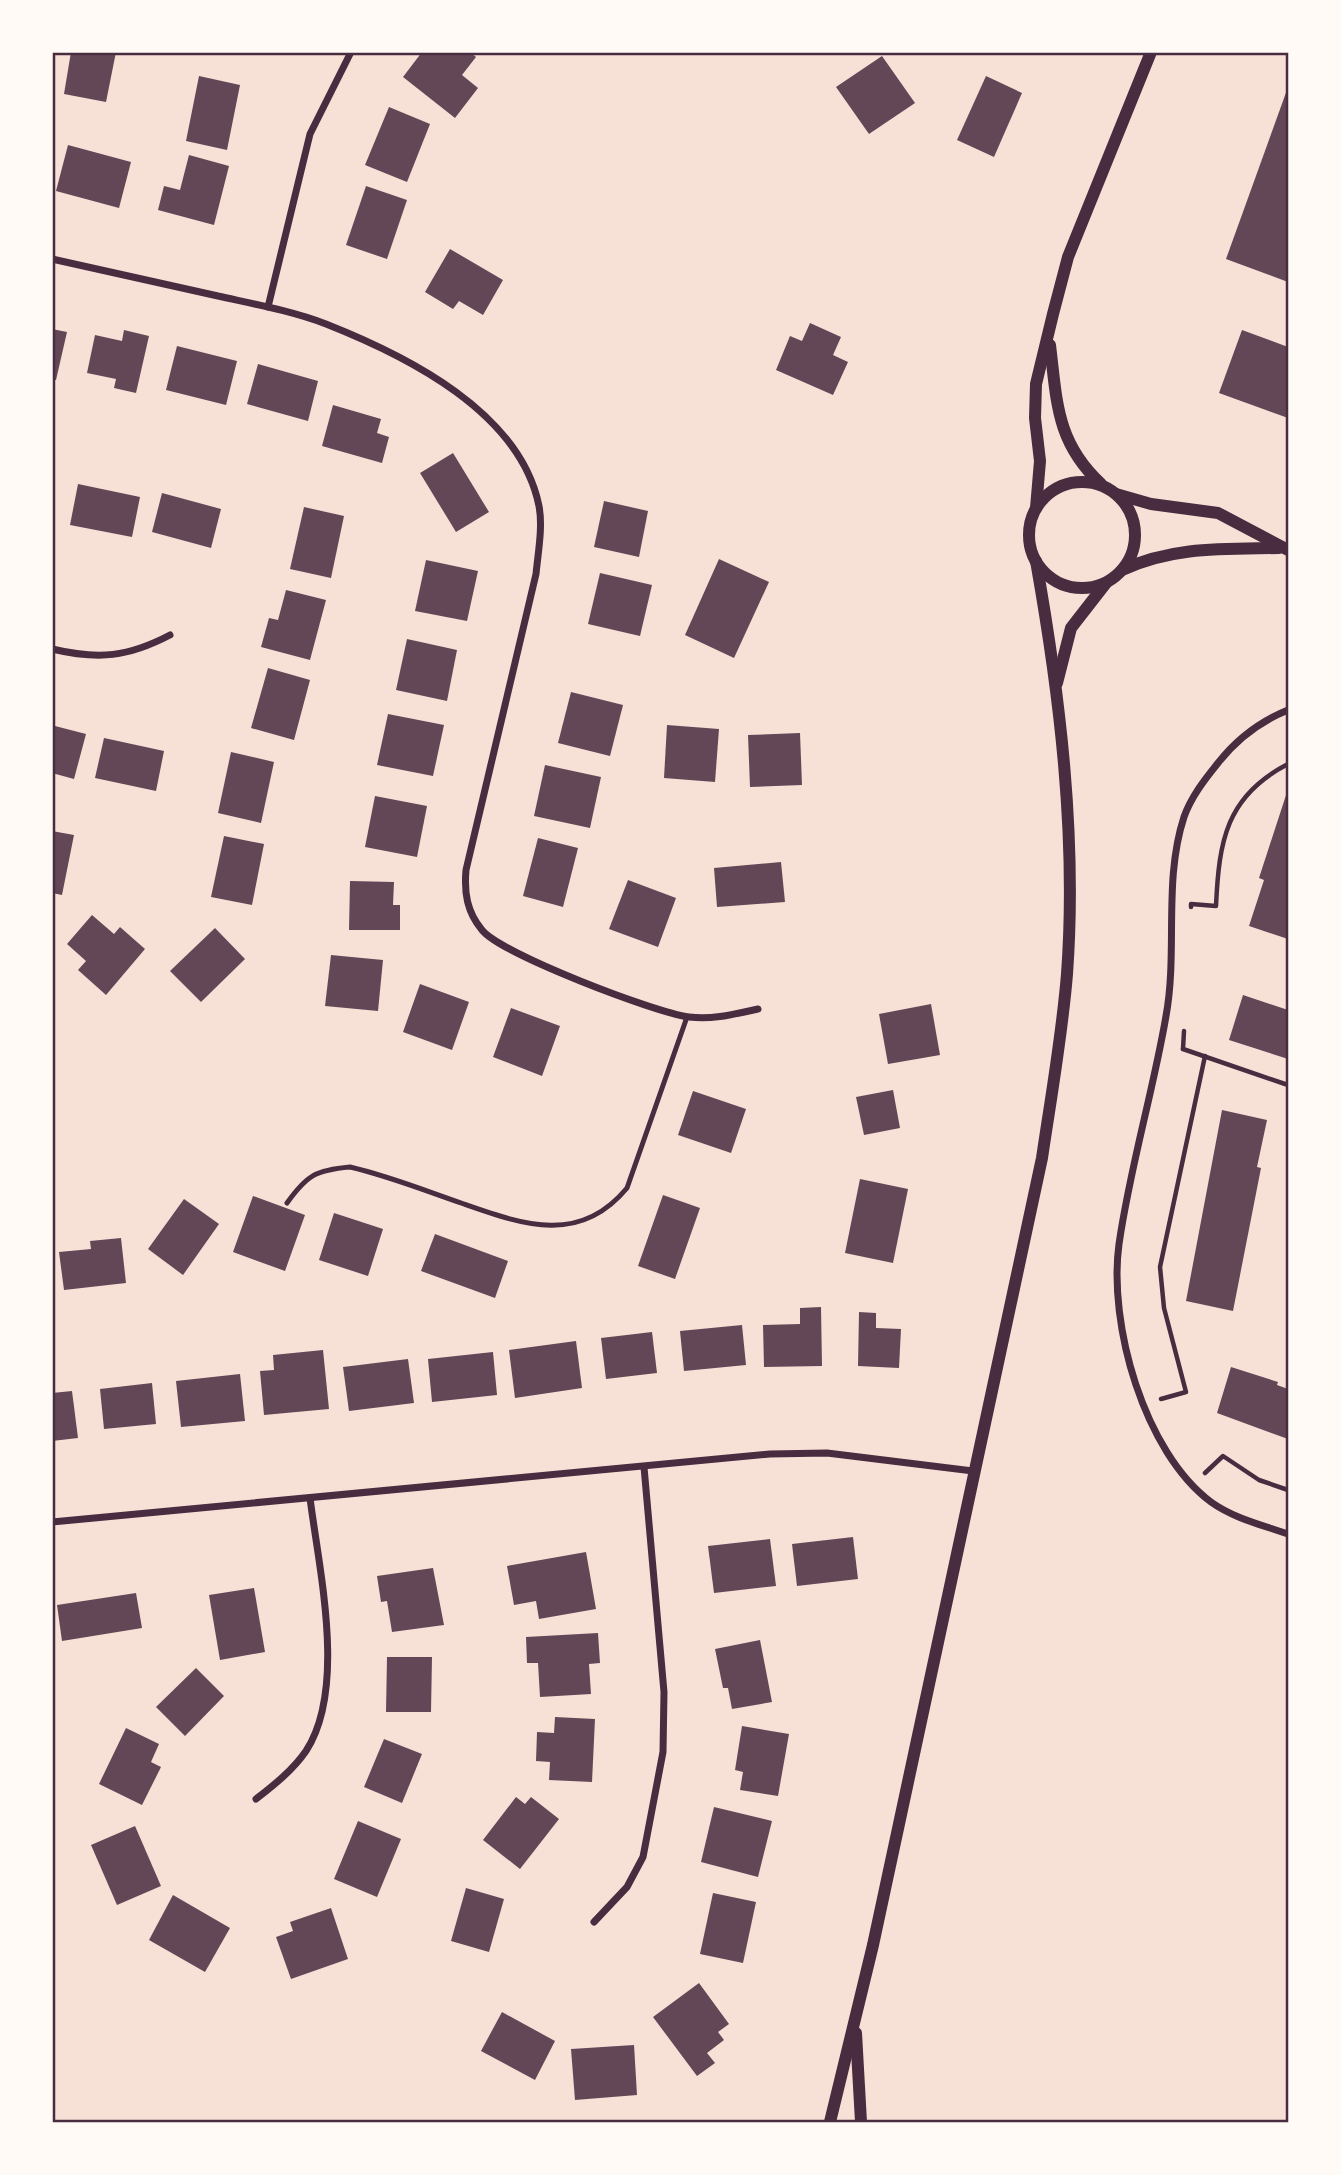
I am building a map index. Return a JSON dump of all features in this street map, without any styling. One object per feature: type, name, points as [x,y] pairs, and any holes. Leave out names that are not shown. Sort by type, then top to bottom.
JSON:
[{"type":"street","points":[[268,307],[310,134],[351,52]]},
{"type":"street","points":[[830,2123],[836,2089],[856,2018],[1042,1158],[1067,974],[1068,832],[1056,687],[1036,561],[1030,541],[1040,461],[1035,418],[1036,384],[1068,257],[1151,52]]},
{"type":"street","points":[[52,259],[268,307],[324,324],[382,350],[481,409],[508,439],[526,469],[539,506],[536,574],[466,870],[464,892],[482,930],[496,943],[648,1006],[687,1017],[713,1019],[758,1009]]},
{"type":"street","points":[[1049,338],[1064,436],[1073,454],[1102,486]]},
{"type":"street","points":[[1036,508],[1049,494],[1066,485],[1085,482],[1151,504],[1218,513],[1286,549]]},
{"type":"street","points":[[1116,494],[1129,510],[1135,530],[1134,547],[1122,570]]},
{"type":"street","points":[[1056,687],[1071,628],[1079,614],[1106,583],[1122,570],[1140,562],[1189,550],[1286,549]]},
{"type":"street","points":[[1036,561],[1047,575],[1068,586],[1087,588],[1106,583]]},
{"type":"street","points":[[52,649],[106,656],[140,650],[170,635]]},
{"type":"street","points":[[1289,710],[1252,730],[1225,754],[1202,783],[1185,815],[1173,880],[1168,1006],[1119,1244],[1117,1285],[1122,1323],[1145,1415],[1163,1451],[1189,1484],[1213,1503],[1243,1519],[1289,1534]]},
{"type":"street","points":[[52,1522],[770,1454],[827,1453],[973,1471]]},
{"type":"street","points":[[594,1922],[627,1887],[643,1857],[663,1752],[664,1692],[644,1467]]},
{"type":"street","points":[[256,1799],[283,1777],[306,1750],[318,1723],[327,1690],[328,1649],[310,1498]]},
{"type":"street","points":[[856,2018],[862,2123]]},
{"type":"lane","points":[[287,1203],[303,1180],[325,1169],[350,1167],[519,1223],[564,1225],[589,1219],[612,1206],[627,1188],[687,1017]]},
{"type":"path","points":[[1191,918],[1191,904],[1216,906],[1218,858],[1223,837],[1240,803],[1259,782],[1289,764]]},
{"type":"path","points":[[1183,1049],[1184,1022]]},
{"type":"path","points":[[1162,1042],[1289,1085]]},
{"type":"path","points":[[1163,1407],[1160,1398],[1186,1392],[1164,1308],[1160,1267],[1205,1056]]},
{"type":"path","points":[[1202,1474],[1208,1472],[1223,1456],[1259,1480],[1289,1490]]},
{"type":"building","points":[[71,52],[116,52],[106,102],[64,94]]},
{"type":"building","points":[[422,52],[470,52],[476,57],[462,75],[478,88],[455,118],[403,77]]},
{"type":"building","points":[[882,56],[915,103],[869,134],[836,87]]},
{"type":"building","points":[[199,76],[240,85],[227,150],[186,141]]},
{"type":"building","points":[[986,76],[1022,93],[994,157],[957,140]]},
{"type":"building","points":[[1288,87],[1288,282],[1226,259]]},
{"type":"building","points":[[389,107],[430,124],[407,182],[365,165]]},
{"type":"building","points":[[68,145],[131,162],[119,208],[56,191]]},
{"type":"building","points":[[189,155],[229,166],[214,225],[158,210],[164,186],[180,190]]},
{"type":"building","points":[[366,186],[407,200],[387,259],[346,245]]},
{"type":"building","points":[[450,249],[503,280],[483,315],[459,301],[453,309],[425,292]]},
{"type":"building","points":[[810,323],[841,337],[833,355],[848,362],[833,395],[776,370],[790,336],[802,341]]},
{"type":"building","points":[[52,329],[67,332],[56,380],[52,380]]},
{"type":"building","points":[[124,330],[149,336],[136,393],[114,388],[116,379],[87,373],[95,335],[122,341]]},
{"type":"building","points":[[1242,330],[1288,347],[1288,418],[1219,393]]},
{"type":"building","points":[[177,346],[237,361],[226,405],[166,390]]},
{"type":"building","points":[[258,364],[318,381],[308,421],[247,404]]},
{"type":"building","points":[[333,405],[381,419],[377,433],[389,437],[382,463],[322,446]]},
{"type":"building","points":[[453,453],[489,512],[456,532],[420,473]]},
{"type":"building","points":[[78,484],[140,497],[132,537],[70,525]]},
{"type":"building","points":[[162,493],[221,509],[211,548],[152,532]]},
{"type":"building","points":[[604,501],[648,511],[639,557],[594,547]]},
{"type":"building","points":[[304,507],[344,516],[331,578],[290,569]]},
{"type":"building","points":[[719,559],[769,582],[734,658],[685,635]]},
{"type":"building","points":[[426,560],[478,571],[467,621],[415,611]]},
{"type":"building","points":[[600,573],[652,585],[640,636],[588,624]]},
{"type":"building","points":[[286,590],[326,600],[310,660],[261,647],[269,618],[278,620]]},
{"type":"building","points":[[407,639],[457,650],[447,701],[396,690]]},
{"type":"building","points":[[268,668],[310,680],[294,740],[251,728]]},
{"type":"building","points":[[571,692],[623,705],[610,756],[558,743]]},
{"type":"building","points":[[388,714],[444,725],[433,776],[377,765]]},
{"type":"building","points":[[667,725],[719,729],[715,782],[664,778]]},
{"type":"building","points":[[55,726],[86,734],[74,779],[52,773]]},
{"type":"building","points":[[800,733],[802,785],[750,787],[748,735]]},
{"type":"building","points":[[104,738],[164,751],[156,791],[95,778]]},
{"type":"building","points":[[231,752],[274,762],[261,823],[218,813]]},
{"type":"building","points":[[545,765],[601,777],[590,828],[534,816]]},
{"type":"building","points":[[1288,789],[1288,939],[1249,926],[1264,880],[1259,878]]},
{"type":"building","points":[[375,796],[427,806],[417,857],[365,847]]},
{"type":"building","points":[[52,831],[74,835],[62,895],[52,893]]},
{"type":"building","points":[[224,836],[264,844],[252,905],[211,897]]},
{"type":"building","points":[[538,838],[578,848],[563,907],[523,896]]},
{"type":"building","points":[[781,862],[785,902],[717,907],[714,868]]},
{"type":"building","points":[[628,880],[676,898],[658,947],[609,929]]},
{"type":"building","points":[[350,881],[394,882],[393,905],[400,905],[400,930],[349,930]]},
{"type":"building","points":[[92,915],[114,934],[120,927],[145,949],[106,995],[78,970],[86,961],[67,944]]},
{"type":"building","points":[[215,928],[245,959],[201,1002],[170,971]]},
{"type":"building","points":[[331,955],[383,960],[378,1011],[325,1006]]},
{"type":"building","points":[[420,984],[469,1002],[452,1050],[403,1032]]},
{"type":"building","points":[[1243,995],[1288,1010],[1288,1059],[1229,1040]]},
{"type":"building","points":[[931,1004],[940,1055],[888,1064],[879,1014]]},
{"type":"building","points":[[511,1008],[560,1026],[542,1076],[493,1057]]},
{"type":"building","points":[[893,1090],[900,1128],[864,1135],[856,1097]]},
{"type":"building","points":[[693,1091],[746,1109],[731,1153],[678,1135]]},
{"type":"building","points":[[1222,1110],[1267,1120],[1257,1167],[1261,1168],[1233,1311],[1186,1301]]},
{"type":"building","points":[[860,1179],[908,1189],[893,1263],[845,1253]]},
{"type":"building","points":[[663,1195],[700,1208],[675,1279],[638,1266]]},
{"type":"building","points":[[253,1196],[305,1215],[285,1271],[233,1252]]},
{"type":"building","points":[[184,1199],[219,1224],[183,1275],[148,1249]]},
{"type":"building","points":[[334,1213],[383,1229],[368,1276],[319,1260]]},
{"type":"building","points":[[435,1234],[508,1261],[495,1298],[421,1271]]},
{"type":"building","points":[[121,1238],[126,1283],[64,1290],[59,1252],[91,1249],[90,1241]]},
{"type":"building","points":[[821,1307],[822,1366],[764,1367],[763,1325],[800,1324],[800,1308]]},
{"type":"building","points":[[859,1312],[876,1313],[876,1328],[901,1329],[899,1368],[858,1366]]},
{"type":"building","points":[[742,1325],[746,1365],[684,1371],[680,1331]]},
{"type":"building","points":[[652,1332],[657,1373],[606,1379],[601,1338]]},
{"type":"building","points":[[576,1341],[582,1388],[515,1398],[509,1350]]},
{"type":"building","points":[[323,1350],[329,1409],[264,1415],[260,1371],[274,1370],[273,1355]]},
{"type":"building","points":[[493,1352],[497,1395],[432,1402],[428,1359]]},
{"type":"building","points":[[408,1359],[414,1403],[349,1411],[343,1367]]},
{"type":"building","points":[[1231,1367],[1278,1382],[1277,1385],[1288,1389],[1288,1439],[1217,1413]]},
{"type":"building","points":[[240,1374],[245,1421],[181,1427],[176,1381]]},
{"type":"building","points":[[152,1383],[156,1424],[104,1429],[100,1389]]},
{"type":"building","points":[[72,1391],[78,1438],[52,1441],[52,1393]]},
{"type":"building","points":[[853,1537],[858,1579],[797,1586],[792,1544]]},
{"type":"building","points":[[770,1539],[776,1586],[714,1593],[708,1546]]},
{"type":"building","points":[[586,1552],[596,1609],[539,1619],[536,1601],[514,1605],[507,1566]]},
{"type":"building","points":[[433,1568],[444,1625],[392,1632],[387,1601],[381,1602],[377,1576]]},
{"type":"building","points":[[254,1588],[265,1652],[220,1660],[209,1595]]},
{"type":"building","points":[[136,1593],[142,1628],[62,1641],[57,1605]]},
{"type":"building","points":[[598,1633],[600,1663],[589,1664],[591,1694],[540,1697],[538,1663],[527,1663],[526,1637]]},
{"type":"building","points":[[760,1640],[772,1702],[732,1709],[728,1688],[723,1688],[715,1649]]},
{"type":"building","points":[[387,1657],[432,1657],[431,1712],[386,1712]]},
{"type":"building","points":[[196,1668],[224,1696],[185,1736],[156,1707]]},
{"type":"building","points":[[555,1717],[595,1719],[592,1782],[549,1780],[550,1762],[536,1761],[537,1732],[554,1733]]},
{"type":"building","points":[[742,1726],[789,1734],[778,1796],[740,1790],[743,1772],[735,1770]]},
{"type":"building","points":[[126,1728],[159,1744],[151,1762],[161,1767],[142,1805],[99,1784]]},
{"type":"building","points":[[384,1739],[422,1754],[402,1803],[364,1787]]},
{"type":"building","points":[[516,1797],[525,1804],[531,1797],[559,1819],[520,1869],[483,1840]]},
{"type":"building","points":[[714,1807],[772,1821],[758,1877],[701,1862]]},
{"type":"building","points":[[358,1821],[401,1839],[377,1897],[334,1879]]},
{"type":"building","points":[[135,1826],[161,1886],[117,1905],[91,1845]]},
{"type":"building","points":[[466,1888],[504,1899],[489,1952],[451,1941]]},
{"type":"building","points":[[713,1893],[756,1902],[743,1963],[700,1954]]},
{"type":"building","points":[[173,1895],[230,1928],[205,1972],[149,1940]]},
{"type":"building","points":[[331,1908],[348,1959],[291,1979],[276,1937],[293,1931],[290,1922]]},
{"type":"building","points":[[699,1983],[729,2024],[718,2032],[724,2040],[707,2053],[715,2063],[697,2076],[653,2017]]},
{"type":"building","points":[[502,2012],[555,2041],[535,2080],[481,2051]]},
{"type":"building","points":[[634,2045],[637,2095],[575,2100],[571,2049]]}]
